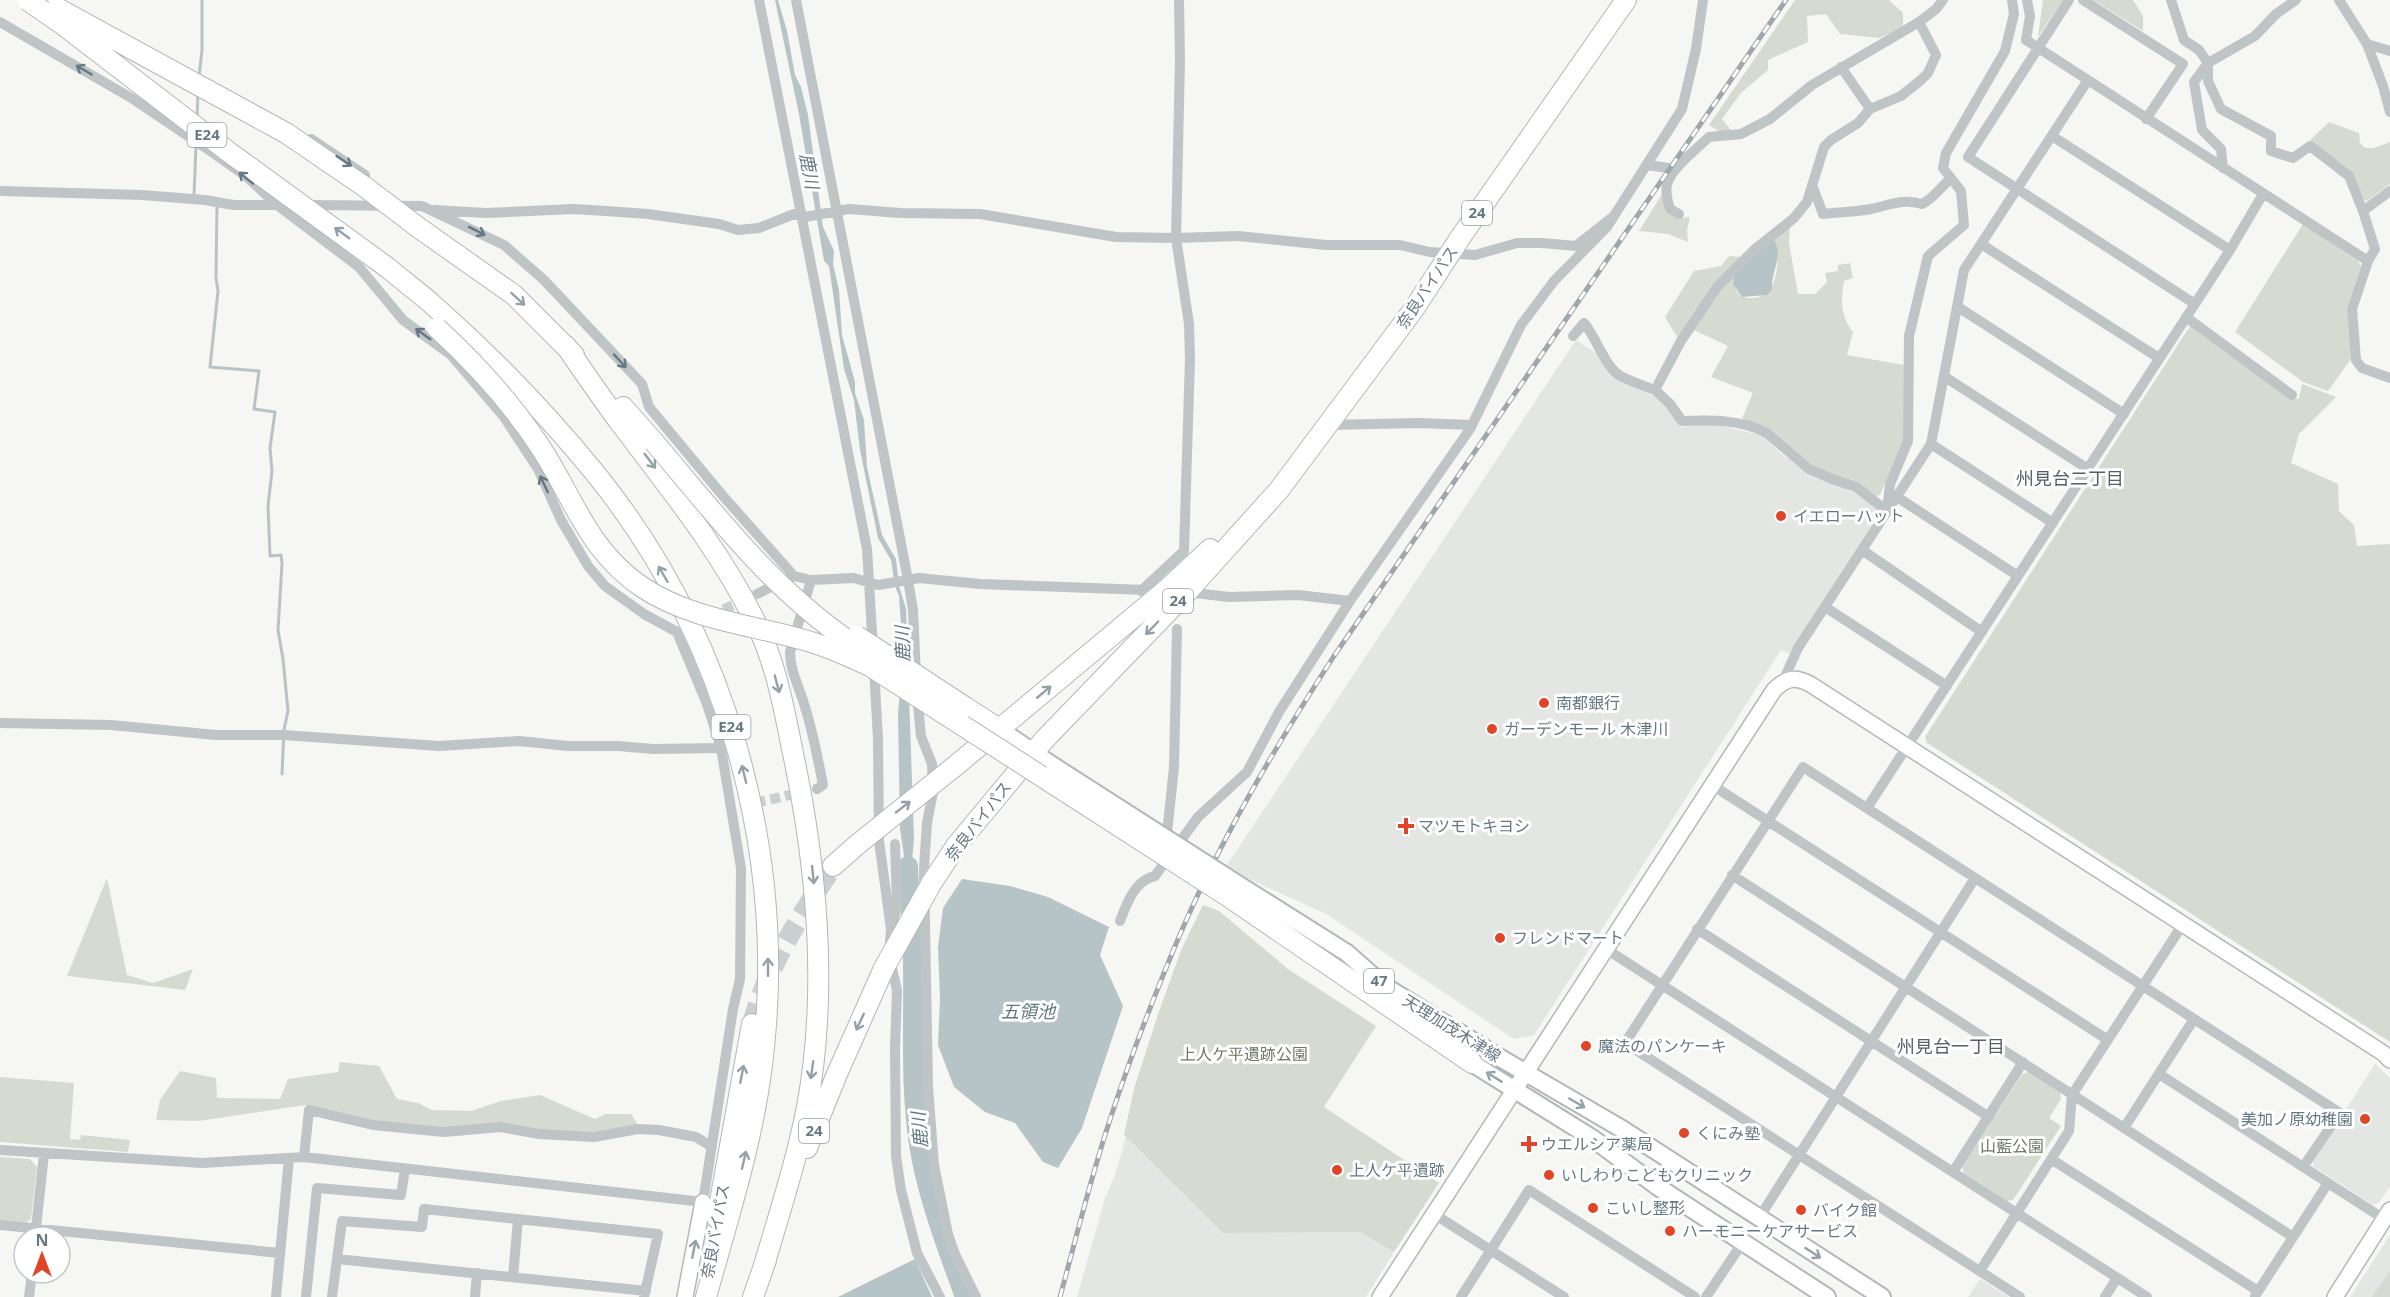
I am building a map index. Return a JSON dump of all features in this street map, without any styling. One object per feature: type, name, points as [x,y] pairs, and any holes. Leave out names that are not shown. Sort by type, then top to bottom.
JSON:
[{"type":"highway","name":"E24","points":[[27,0],[62,24],[432,304],[531,401],[597,475],[660,568],[693,632],[722,702],[739,753],[757,832],[767,928],[768,1007],[763,1059],[751,1129],[732,1207],[705,1297]]},
{"type":"highway","name":"E24","points":[[42,0],[286,133],[514,295],[566,346],[678,500],[743,598],[756,621],[769,655],[791,744],[805,817],[814,889],[819,961],[817,1032],[810,1089],[799,1143],[762,1272]]},
{"type":"highway","name":"奈良バイパス","points":[[753,1297],[832,1084],[884,969],[931,884],[956,846],[1019,768],[1187,592],[1279,490],[1414,309],[1450,253],[1626,0]]},
{"type":"highway","points":[[395,274],[437,328],[467,355],[498,391],[539,446],[593,541],[617,568],[643,588],[690,610],[810,641],[870,666],[1365,978],[1383,985]]},
{"type":"highway","points":[[566,346],[654,441],[800,591],[866,643],[999,729]]},
{"type":"highway","name":"奈良バイパス","points":[[833,866],[1166,590],[1224,535],[1301,449],[1328,425]]},
{"type":"highway","points":[[654,441],[756,562],[817,619],[1229,893],[1472,1063]]},
{"type":"highway","points":[[556,475],[572,523],[587,550],[608,575],[634,595],[649,604],[697,623],[796,648],[840,662],[865,675],[948,728],[981,745]]},
{"type":"highway","name":"奈良バイパス","points":[[705,1297],[752,1024]]},
{"type":"main road","points":[[999,729],[1229,893]]},
{"type":"main road","points":[[981,745],[1229,893]]},
{"type":"main road","name":"天理加茂木津線","points":[[1383,985],[1527,1074],[1622,1129],[1882,1297]]},
{"type":"main road","name":"天理加茂木津線","points":[[1472,1063],[1592,1138],[1658,1187],[1827,1297]]},
{"type":"street","points":[[55,0],[180,66],[322,146],[365,175],[367,206]]},
{"type":"street","points":[[759,0],[804,217],[874,583],[879,841],[891,929]]},
{"type":"street","points":[[795,0],[913,610],[918,719],[921,736],[932,764],[933,792],[927,824],[924,867],[928,1086],[934,1165],[950,1244],[976,1297]]},
{"type":"street","points":[[1142,591],[1184,551],[1190,358],[1189,324],[1176,238],[1179,0]]},
{"type":"street","points":[[1120,921],[1131,896],[1145,878],[1155,876],[1198,817],[1246,772],[1279,712],[1350,601],[1471,425],[1521,325],[1554,281],[1598,239],[1647,165],[1682,109],[1696,49],[1703,0]]},
{"type":"street","points":[[1679,214],[1670,209],[1667,184],[1676,170],[1709,137],[1741,135],[1770,119],[1840,67],[1919,22],[1936,9],[1943,0]]},
{"type":"street","points":[[1887,511],[1890,484],[1908,441],[1909,336],[1928,256],[1964,225],[1960,191],[1943,168],[1946,153],[2005,51],[2014,14],[2012,0]]},
{"type":"street","points":[[2027,0],[2030,16],[2026,40],[2368,261]]},
{"type":"street","points":[[2070,0],[1968,157],[2194,304]]},
{"type":"street","points":[[2083,0],[2183,64],[2146,119]]},
{"type":"street","points":[[2171,0],[2184,40],[2199,50],[2208,63],[2208,81],[2221,109],[2271,136],[2271,151],[2293,158],[2310,146],[2349,176],[2375,249],[2368,261],[2352,309],[2356,360],[2362,368],[2390,378]]},
{"type":"street","points":[[2223,168],[2221,149],[2202,130],[2194,82],[2208,63],[2255,36],[2276,14],[2296,0]]},
{"type":"street","points":[[2338,0],[2367,44],[2390,112]]},
{"type":"street","points":[[0,22],[133,99],[247,177],[277,205],[359,267],[403,320],[451,355],[471,376],[510,426],[538,469],[561,519],[588,566],[605,586],[644,614],[677,632],[707,704],[721,748],[736,807],[741,868],[740,979],[685,1297]]},
{"type":"street","points":[[1655,390],[1682,341],[1717,287],[1754,250],[1794,218],[1807,201],[1824,147],[1858,123],[1870,109],[1901,96],[1928,73],[1936,55],[1919,22]]},
{"type":"street","points":[[2367,44],[2390,51]]},
{"type":"street","points":[[1840,67],[1870,109]]},
{"type":"street","points":[[1380,1297],[1516,1091],[1774,690],[1783,681],[1798,648],[1930,444],[1945,377],[1964,270],[2088,80]]},
{"type":"street","points":[[2052,136],[2230,250]]},
{"type":"street","points":[[1647,165],[1676,170]]},
{"type":"street","points":[[1812,186],[1823,214],[1872,208],[1888,203],[1914,201],[1922,204],[1950,179]]},
{"type":"street","points":[[2363,211],[2390,191]]},
{"type":"street","points":[[0,192],[142,195],[205,200],[233,206],[422,206],[435,210],[504,245],[544,280],[642,384],[649,407],[794,576]]},
{"type":"street","points":[[1868,808],[2264,194]]},
{"type":"street","points":[[435,210],[486,213],[573,209],[606,211],[648,214],[718,224],[738,230],[759,228],[794,214],[804,217],[834,211],[980,214],[1116,237],[1238,236],[1326,245],[1377,243],[1400,245],[1430,252],[1475,255],[1517,243],[1576,246],[1614,216]]},
{"type":"street","points":[[1981,244],[2159,358]]},
{"type":"street","points":[[1958,307],[2124,414]]},
{"type":"street","points":[[2186,317],[2292,395]]},
{"type":"street","points":[[1573,336],[1584,323],[1618,375],[1655,390],[1671,404],[1682,421],[1715,419],[1759,428],[1809,469],[1856,487],[1887,511]]},
{"type":"street","points":[[1945,377],[2088,469]]},
{"type":"street","points":[[1328,425],[1419,423],[1459,427],[1471,425]]},
{"type":"street","points":[[1930,444],[2053,523]]},
{"type":"street","points":[[1897,497],[2018,576]]},
{"type":"street","points":[[1862,550],[1982,632]]},
{"type":"street","points":[[759,593],[794,576],[811,579],[854,578],[874,583],[919,578],[980,584],[1166,590],[1228,597],[1306,596],[1350,601]]},
{"type":"street","points":[[811,579],[789,652],[820,766],[823,785],[817,789]]},
{"type":"street","points":[[1825,607],[1947,686]]},
{"type":"street","points":[[1170,855],[1166,843],[1174,767],[1177,629]]},
{"type":"street","points":[[1783,681],[1794,678],[1810,684],[2383,1053],[2390,1060]]},
{"type":"street","points":[[0,723],[111,725],[216,735],[284,735],[439,746],[519,741],[568,746],[653,749],[721,748]]},
{"type":"street","points":[[2020,1297],[1624,1043],[1803,767],[2340,1113],[2303,1167]]},
{"type":"street","points":[[1712,785],[2108,1040]]},
{"type":"street","points":[[895,844],[897,903],[891,929],[889,956],[897,990],[895,1132],[901,1190],[917,1253],[940,1297]]},
{"type":"street","points":[[1732,875],[2293,1237]]},
{"type":"street","points":[[1759,1218],[1975,878]]},
{"type":"street","points":[[1980,1271],[2069,1131],[2072,1095],[2183,924]]},
{"type":"street","points":[[1696,929],[1989,1118]]},
{"type":"street","points":[[1606,949],[2147,1297]]},
{"type":"street","points":[[2124,1128],[2194,1019]]},
{"type":"street","points":[[1953,1172],[2023,1062]]},
{"type":"street","points":[[2158,1074],[2328,1183],[2387,1215],[2335,1297]]},
{"type":"street","points":[[304,1157],[309,1110],[373,1125],[444,1132],[500,1126],[539,1134],[594,1137],[638,1129],[659,1130],[696,1137],[712,1146]]},
{"type":"street","points":[[0,1150],[202,1162],[304,1157],[703,1202]]},
{"type":"street","points":[[36,1225],[45,1154]]},
{"type":"street","points":[[276,1297],[289,1158]]},
{"type":"street","points":[[2051,1159],[2256,1294],[2328,1183]]},
{"type":"street","points":[[306,1297],[318,1188],[401,1195],[405,1169]]},
{"type":"street","points":[[1461,1297],[1529,1190],[1695,1297]]},
{"type":"street","points":[[332,1297],[337,1259],[342,1221],[422,1227],[424,1209],[658,1234],[645,1294],[513,1277],[337,1259]]},
{"type":"street","points":[[1434,1214],[1564,1297]]},
{"type":"street","points":[[513,1277],[518,1219]]},
{"type":"street","points":[[72,1236],[280,1253]]},
{"type":"street","points":[[1706,1297],[1743,1242]]},
{"type":"street","points":[[475,1297],[477,1273]]},
{"type":"street","points":[[2105,1297],[2117,1278]]},
{"type":"shaded area","points":[[1576,340],[1596,353],[1614,376],[1655,397],[1674,415],[1681,427],[1713,424],[1762,435],[1784,456],[1860,496],[1877,509],[1878,516],[1789,654],[1781,650],[1534,1035],[1514,1039],[1328,915],[1247,878],[1227,865]]},
{"type":"shaded area","name":"美加ノ原幼稚園","points":[[2375,1064],[2390,1078],[2390,1186],[2379,1203],[2373,1205],[2314,1167],[2313,1161]]},
{"type":"shaded area","points":[[1126,1137],[1223,1233],[1360,1232],[1394,1252],[1366,1297],[1077,1297],[1105,1198],[1115,1175]]},
{"type":"shaded area","points":[[2390,1235],[2390,1297],[2350,1297]]},
{"type":"shaded area","points":[[1980,1279],[2009,1297],[1968,1297]]},
{"type":"green space","points":[[1795,0],[1889,0],[1903,13],[1903,28],[1879,38],[1840,34],[1826,14],[1807,16],[1808,42],[1768,60],[1768,70],[1741,93],[1722,119],[1732,131],[1718,131],[1709,125]]},
{"type":"green space","points":[[2043,0],[2063,0],[2038,37]]},
{"type":"green space","points":[[2093,0],[2133,0],[2143,16],[2143,31]]},
{"type":"green space","points":[[2329,122],[2359,133],[2360,143],[2365,148],[2374,148],[2390,142],[2390,184],[2367,201],[2362,199],[2336,161],[2310,140]]},
{"type":"green space","points":[[1662,194],[1680,218],[1690,217],[1687,230],[1688,242],[1668,234],[1639,231]]},
{"type":"green space","points":[[2303,224],[2358,261],[2361,266],[2347,308],[2351,359],[2328,391],[2303,382],[2235,332]]},
{"type":"green space","points":[[1790,225],[1789,243],[1798,294],[1815,294],[1827,282],[1825,273],[1838,271],[1838,265],[1850,263],[1853,278],[1844,281],[1842,295],[1842,308],[1853,332],[1847,355],[1904,365],[1904,438],[1880,495],[1875,497],[1812,465],[1770,429],[1742,419],[1753,393],[1711,377],[1728,346],[1694,330],[1720,289],[1735,271],[1736,290],[1742,297],[1756,298],[1767,292],[1777,270],[1777,253],[1773,238]]},
{"type":"green space","points":[[1729,256],[1741,257],[1679,340],[1665,317],[1694,271],[1721,266]]},
{"type":"green space","points":[[2190,326],[2291,400],[2299,398],[2302,384],[2336,397],[2299,434],[2291,463],[2338,484],[2339,511],[2354,525],[2357,546],[2390,544],[2390,1042],[1927,743],[1925,737]]},
{"type":"green space","points":[[107,878],[127,975],[153,983],[193,969],[185,990],[67,976]]},
{"type":"green space","name":"上人ケ平遺跡公園","points":[[1203,905],[1219,911],[1288,969],[1376,1026],[1324,1107],[1439,1183],[1394,1252],[1360,1232],[1223,1233],[1124,1135],[1134,1089],[1158,1014],[1182,948]]},
{"type":"green space","points":[[340,1062],[379,1066],[397,1099],[418,1103],[432,1110],[471,1111],[501,1101],[540,1095],[595,1119],[605,1114],[631,1114],[638,1125],[595,1132],[445,1127],[374,1121],[305,1105],[199,1121],[156,1120],[160,1100],[180,1071],[216,1078],[217,1098],[280,1099],[288,1079],[338,1072]]},
{"type":"green space","name":"山藍公園","points":[[2029,1072],[2060,1092],[2061,1099],[2049,1118],[2061,1126],[2013,1200],[2007,1201],[1964,1173],[1962,1167],[2022,1074]]},
{"type":"green space","points":[[0,1077],[74,1083],[70,1139],[80,1140],[81,1135],[130,1140],[128,1152],[0,1142]]},
{"type":"green space","points":[[0,1157],[30,1159],[37,1167],[31,1219],[26,1223],[0,1220]]},
{"type":"green space","points":[[2390,1271],[2390,1297],[2372,1297]]},
{"type":"water","points":[[775,0],[778,0],[787,31],[795,75],[801,87],[808,115],[823,227],[834,251],[833,264],[839,290],[842,335],[855,382],[855,393],[864,420],[867,467],[882,535],[896,559],[899,586],[906,609],[914,839],[909,892],[900,828],[898,714],[903,653],[899,596],[891,560],[878,538],[860,450],[854,400],[844,369],[829,266],[824,261],[799,114]]},
{"type":"water","points":[[1773,238],[1778,251],[1772,290],[1767,295],[1742,297],[1733,284],[1735,271]]},
{"type":"water","name":"五領池","points":[[962,879],[1010,886],[1048,897],[1109,927],[1100,955],[1123,1006],[1082,1128],[1058,1168],[1043,1162],[1015,1123],[985,1112],[954,1087],[938,1045],[940,999],[938,947],[943,908]]},
{"type":"water","points":[[915,1259],[932,1297],[838,1297]]},
{"type":"waterway","points":[[199,77],[202,50],[202,0]]},
{"type":"waterway","points":[[197,119],[198,92]]},
{"type":"waterway","points":[[195,195],[196,146]]},
{"type":"waterway","points":[[217,204],[216,278],[218,291],[210,367],[259,371],[254,409],[275,412],[270,448],[272,471],[268,506],[270,556],[281,555],[282,563],[278,630],[288,711],[284,730],[282,774]]},
{"type":"waterway","name":"鹿川","points":[[908,866],[913,954],[913,1078],[916,1122],[932,1202],[965,1297]]},
{"type":"tunnel","points":[[710,616],[759,593]]},
{"type":"tunnel","points":[[741,806],[817,789]]},
{"type":"tunnel","points":[[752,1024],[776,961],[833,866]]},
{"type":"railway","points":[[1060,1297],[1104,1138],[1141,1030],[1190,912],[1247,800],[1289,727],[1334,656],[1786,0]]},
{"type":"place","name":"イエローハット","points":[[1781,516]]},
{"type":"place","name":"南都銀行","points":[[1544,703]]},
{"type":"place","name":"ガーデンモール 木津川","points":[[1492,729]]},
{"type":"place","name":"マツモトキヨシ","points":[[1406,826]]},
{"type":"place","name":"フレンドマート","points":[[1500,938]]},
{"type":"place","name":"魔法のパンケーキ","points":[[1586,1046]]},
{"type":"place","name":"美加ノ原幼稚園","points":[[2365,1119]]},
{"type":"place","name":"くにみ塾","points":[[1684,1133]]},
{"type":"place","name":"ウエルシア薬局","points":[[1529,1144]]},
{"type":"place","name":"上人ケ平遺跡","points":[[1337,1170]]},
{"type":"place","name":"いしわりこどもクリニック","points":[[1549,1175]]},
{"type":"place","name":"こいし整形","points":[[1593,1208]]},
{"type":"place","name":"バイク館","points":[[1801,1210]]},
{"type":"place","name":"ハーモニーケアサービス","points":[[1670,1231]]},
{"type":"district","name":"州見台二丁目","points":[[2070,479]]},
{"type":"district","name":"州見台一丁目","points":[[1951,1047]]}]
